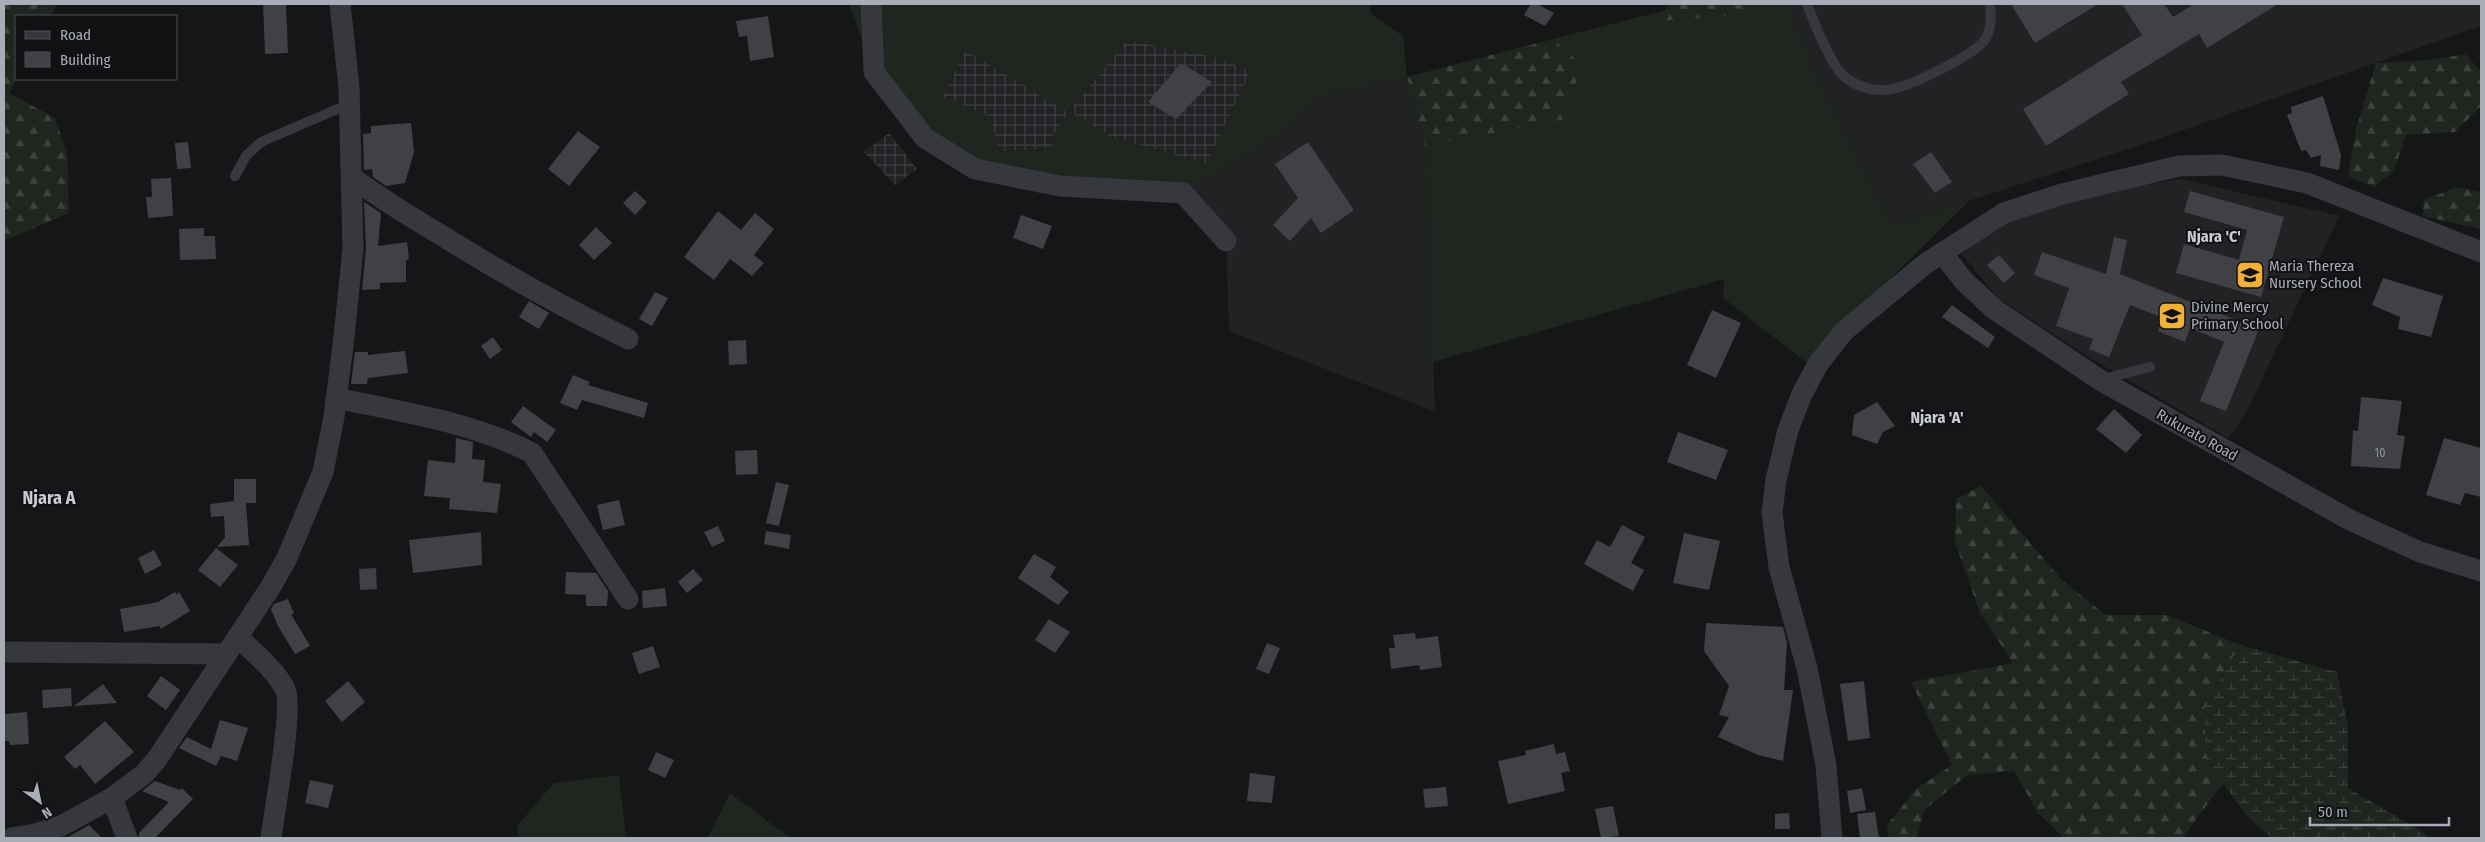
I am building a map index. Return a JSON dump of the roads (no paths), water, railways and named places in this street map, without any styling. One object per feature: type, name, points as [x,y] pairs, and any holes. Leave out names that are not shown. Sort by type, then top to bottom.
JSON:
[{"type":"street","points":[[11,838],[35,834],[61,826],[112,798],[144,774],[156,759],[270,588],[286,560],[323,472],[336,398],[353,248],[349,104],[340,4]]},
{"type":"street","points":[[870,4],[874,72],[925,138],[976,169],[1060,186],[1184,193],[1226,241]]},
{"type":"street","points":[[1832,838],[1826,765],[1807,668],[1780,567],[1772,513],[1776,480],[1788,430],[1802,394],[1818,364],[1844,331],[1925,264],[2004,213],[2062,194],[2179,166],[2222,165],[2307,183],[2481,252]]},
{"type":"street","points":[[352,177],[371,192],[489,265],[582,317],[628,339]]},
{"type":"street","name":"Rukurato Road","points":[[1942,253],[1964,281],[1994,309],[2100,380],[2350,520],[2420,552],[2481,571]]},
{"type":"street","points":[[336,398],[474,429],[509,441],[532,453],[628,599]]},
{"type":"street","points":[[238,637],[272,672],[286,692],[285,741],[271,838]]},
{"type":"street","points":[[4,652],[226,654]]},
{"type":"street","points":[[112,798],[126,838]]},
{"type":"lane","points":[[1807,4],[1822,41],[1845,78],[1863,87],[1886,90],[1906,85],[1934,72],[1985,40],[1991,22],[1990,4]]},
{"type":"lane","points":[[235,176],[246,156],[261,142],[349,104]]},
{"type":"lane","points":[[2100,380],[2150,367]]},
{"type":"place","name":"Maria Thereza Nursery School","points":[[2250,275]]},
{"type":"place","name":"Divine Mercy Primary School","points":[[2172,316]]},
{"type":"district","name":"Njara 'C'","points":[[2214,236]]},
{"type":"district","name":"Njara 'A'","points":[[1937,417]]},
{"type":"district","name":"Njara A","points":[[49,498]]}]
